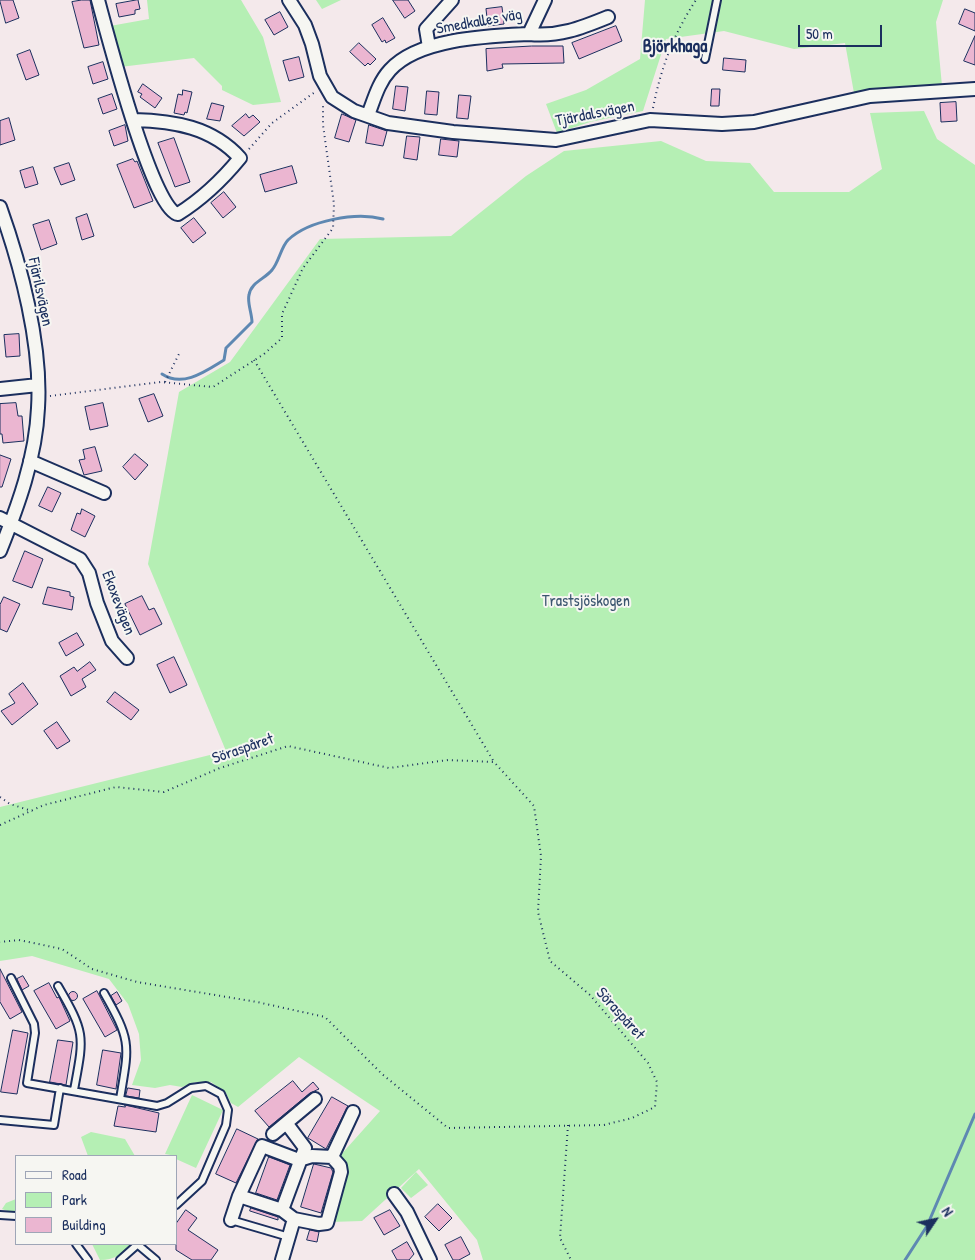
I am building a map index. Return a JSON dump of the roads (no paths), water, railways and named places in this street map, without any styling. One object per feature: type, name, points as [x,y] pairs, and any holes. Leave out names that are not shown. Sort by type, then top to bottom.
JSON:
[{"type":"street","points":[[98,0],[125,98],[160,196],[173,214],[178,214],[198,200],[240,158],[230,147],[200,130],[178,123],[134,120]]},
{"type":"street","name":"Tjärdalsvägen","points":[[289,0],[305,25],[324,87],[332,97],[344,106],[388,123],[453,132],[556,140],[650,120],[722,124],[754,122],[790,116],[870,96],[975,89]]},
{"type":"street","name":"Smedkalles väg","points":[[429,47],[426,29],[452,0]]},
{"type":"street","name":"Smedkalles väg","points":[[368,115],[378,88],[389,71],[408,56],[429,47],[480,37],[529,34],[545,0]]},
{"type":"street","points":[[529,34],[553,35],[568,33],[608,17]]},
{"type":"street","name":"Fjärilsvägen","points":[[0,207],[10,234],[26,292],[38,391],[30,461],[5,520],[0,551]]},
{"type":"street","points":[[0,389],[38,391]]},
{"type":"street","points":[[30,461],[104,493]]},
{"type":"street","name":"Ekoxevägen","points":[[5,520],[80,559],[89,573],[97,603],[112,641],[128,658]]},
{"type":"street","points":[[273,1134],[315,1099]]},
{"type":"street","points":[[332,1157],[354,1112]]},
{"type":"street","points":[[282,1210],[305,1148],[287,1124]]},
{"type":"street","points":[[231,1220],[239,1196],[262,1146],[299,1160],[312,1156],[332,1157],[340,1166],[341,1172],[326,1223],[319,1224],[294,1219],[282,1210],[239,1196]]},
{"type":"street","points":[[394,1194],[407,1212],[430,1260]]},
{"type":"street","points":[[282,1260],[294,1219]]},
{"type":"lane","points":[[705,59],[717,0]]},
{"type":"lane","points":[[11,978],[34,1024],[35,1033],[27,1083],[157,1106],[167,1103],[190,1088],[206,1086],[214,1089],[226,1101],[228,1110],[226,1125],[202,1181],[178,1203]]},
{"type":"lane","points":[[58,986],[76,1017],[82,1035],[74,1090]]},
{"type":"lane","points":[[104,993],[125,1031],[127,1041],[127,1059],[120,1099]]},
{"type":"lane","points":[[0,1120],[54,1125],[60,1088]]},
{"type":"lane","points":[[0,1215],[15,1216]]},
{"type":"lane","points":[[231,1220],[289,1236]]},
{"type":"lane","points":[[77,1245],[88,1260]]},
{"type":"lane","points":[[120,1260],[137,1245]]},
{"type":"lane","points":[[139,1245],[156,1260]]},
{"type":"waterway","points":[[162,374],[170,378],[186,379],[202,373],[224,360],[226,348],[252,322],[249,301],[252,287],[272,270],[288,240],[297,233],[308,227],[333,219],[347,217],[383,219]]},
{"type":"waterway","points":[[905,1260],[927,1226],[975,1114]]},
{"type":"district","name":"Björkhaga","points":[[675,47]]},
{"type":"park label","name":"Trastsjöskogen","points":[[586,602]]}]
